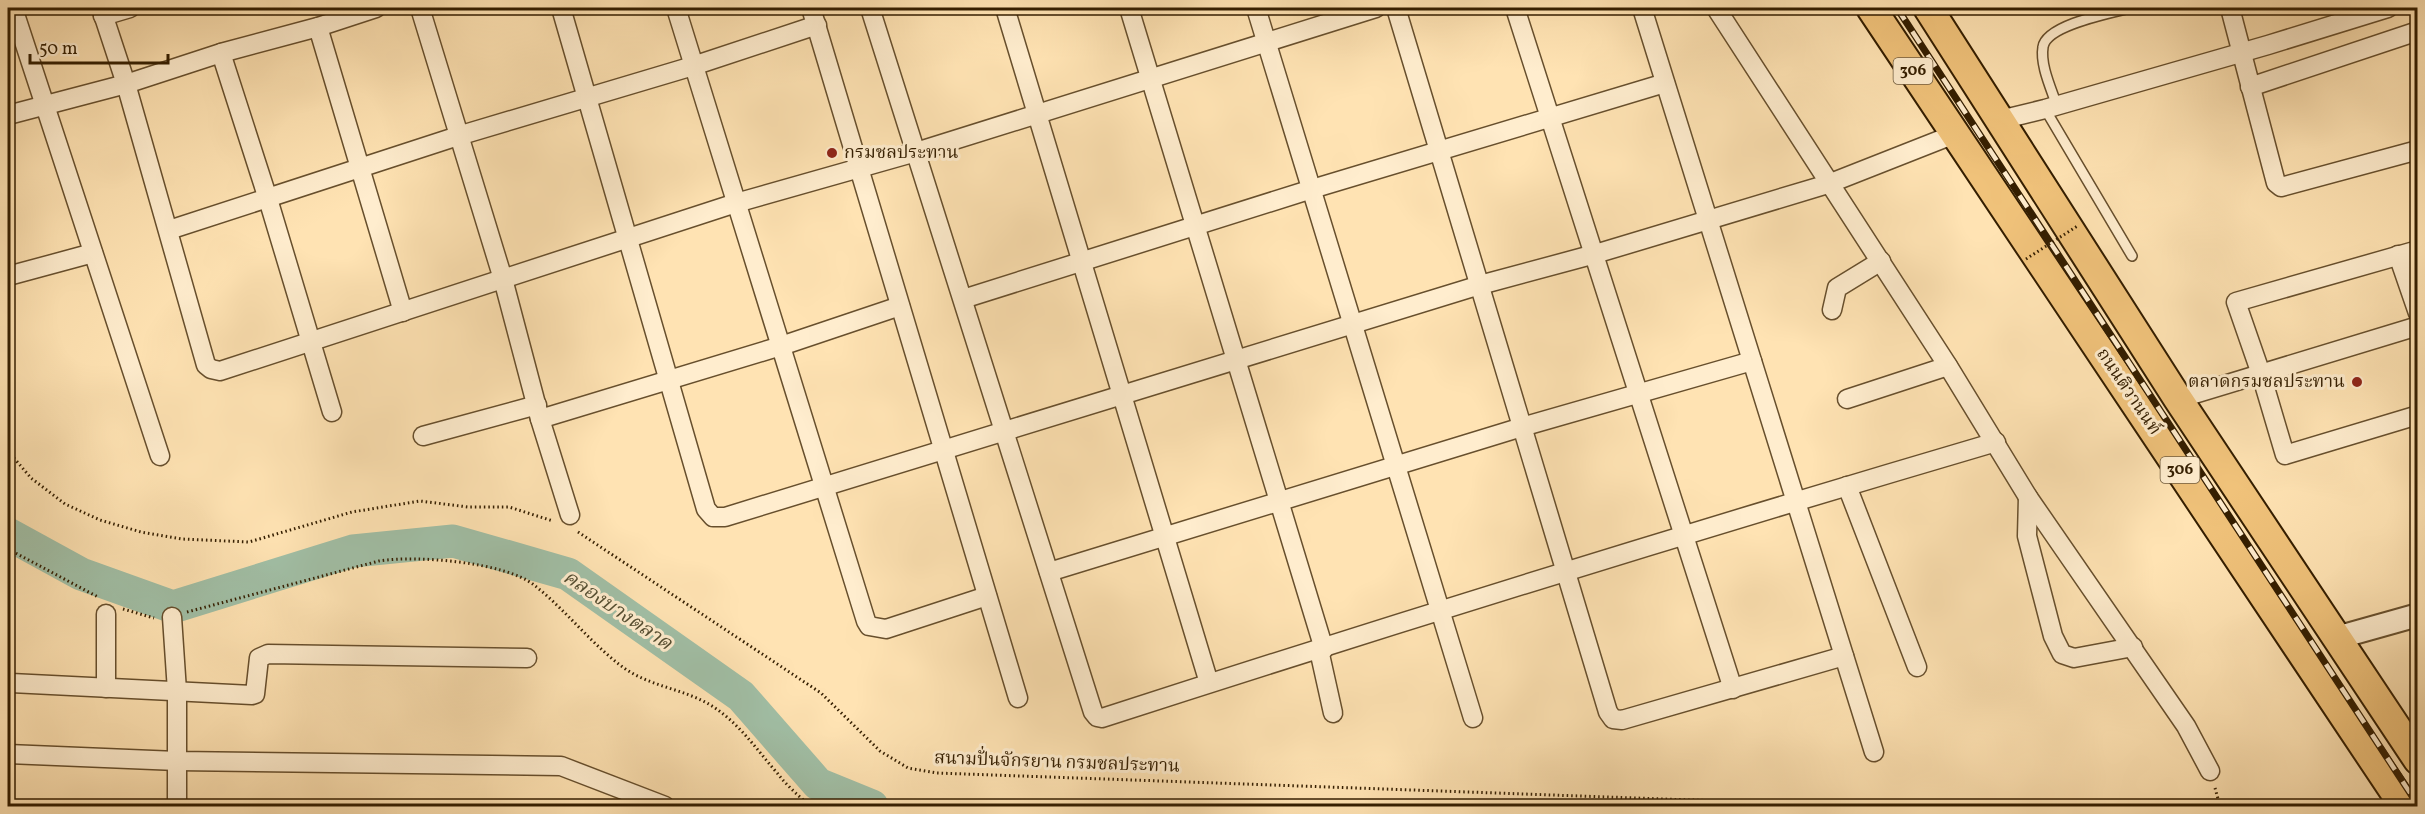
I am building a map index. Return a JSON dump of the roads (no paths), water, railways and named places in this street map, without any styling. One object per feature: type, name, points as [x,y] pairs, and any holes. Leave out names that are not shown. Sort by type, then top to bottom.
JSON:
[{"type":"main road","name":"ถนนติวานนท์","points":[[1871,8],[2404,807]]},
{"type":"main road","name":"ถนนติวานนท์","points":[[1928,8],[2178,399],[2418,760]]},
{"type":"main road","points":[[1955,134],[2000,120]]},
{"type":"street","points":[[13,8],[15,39],[46,105],[160,456]]},
{"type":"street","points":[[129,8],[102,12],[126,84],[206,365],[220,371],[627,237],[736,203],[916,152],[1376,8]]},
{"type":"street","points":[[8,115],[126,84],[221,53],[318,27],[376,8]]},
{"type":"street","points":[[420,8],[503,279],[567,522]]},
{"type":"street","points":[[561,8],[706,509],[713,517],[725,517],[823,485],[1237,361],[1480,285],[1594,254],[1828,184],[1955,134]]},
{"type":"street","points":[[676,8],[823,485],[869,626],[886,628],[987,596]]},
{"type":"street","points":[[811,8],[1018,698]]},
{"type":"street","points":[[1005,8],[1209,683]]},
{"type":"street","points":[[1129,8],[1322,649],[1333,713]]},
{"type":"street","points":[[1256,8],[1473,718]]},
{"type":"street","points":[[1396,8],[1608,712],[1613,719],[1622,720],[1844,656]]},
{"type":"street","points":[[1515,8],[1733,689]]},
{"type":"street","points":[[1642,8],[1874,752]]},
{"type":"street","points":[[1716,8],[1948,366],[2028,497],[2186,726],[2210,771]]},
{"type":"street","points":[[2230,8],[2273,176],[2281,187],[2418,150]]},
{"type":"street","points":[[2000,120],[2388,8]]},
{"type":"street","points":[[874,9],[916,152],[1093,712],[1097,717],[1102,718],[1322,649],[1565,570],[1996,442]]},
{"type":"street","points":[[169,230],[458,136],[693,66],[817,25]]},
{"type":"street","points":[[318,27],[403,312]]},
{"type":"street","points":[[2250,87],[2416,38]]},
{"type":"street","points":[[221,53],[332,412]]},
{"type":"street","points":[[963,299],[1312,189],[1665,83]]},
{"type":"street","points":[[2418,250],[2236,302],[2261,374],[2285,455],[2418,416]]},
{"type":"street","points":[[8,276],[93,253]]},
{"type":"street","points":[[2398,255],[2418,313]]},
{"type":"street","points":[[1832,310],[1837,288],[1881,261]]},
{"type":"street","points":[[423,436],[668,381],[900,306]]},
{"type":"street","points":[[2178,399],[2418,326]]},
{"type":"street","points":[[1049,572],[1522,427],[1752,361]]},
{"type":"street","points":[[1847,399],[1948,366]]},
{"type":"street","points":[[1847,486],[1917,667]]},
{"type":"street","points":[[2028,497],[2027,536],[2053,636],[2062,654],[2074,657],[2133,647]]},
{"type":"street","points":[[106,688],[108,606]]},
{"type":"street","points":[[2336,638],[2418,615]]},
{"type":"street","points":[[172,617],[177,691],[177,807]]},
{"type":"street","points":[[8,681],[11,683],[252,695],[255,694],[259,658],[268,654],[527,658]]},
{"type":"street","points":[[8,754],[177,760],[561,766],[665,807]]},
{"type":"lane","points":[[2130,8],[2062,28],[2048,36],[2043,44],[2042,59],[2051,107],[2132,256]]},
{"type":"waterway","name":"คลองบางตลาด","points":[[8,534],[81,574],[173,607],[353,551],[453,541],[568,574],[741,696],[818,784],[872,806]]},
{"type":"railway","points":[[1897,8],[2418,805]]},
{"type":"place","name":"กรมชลประทาน","points":[[832,153]]},
{"type":"place","name":"ตลาดกรมชลประทาน","points":[[2357,382]]}]
